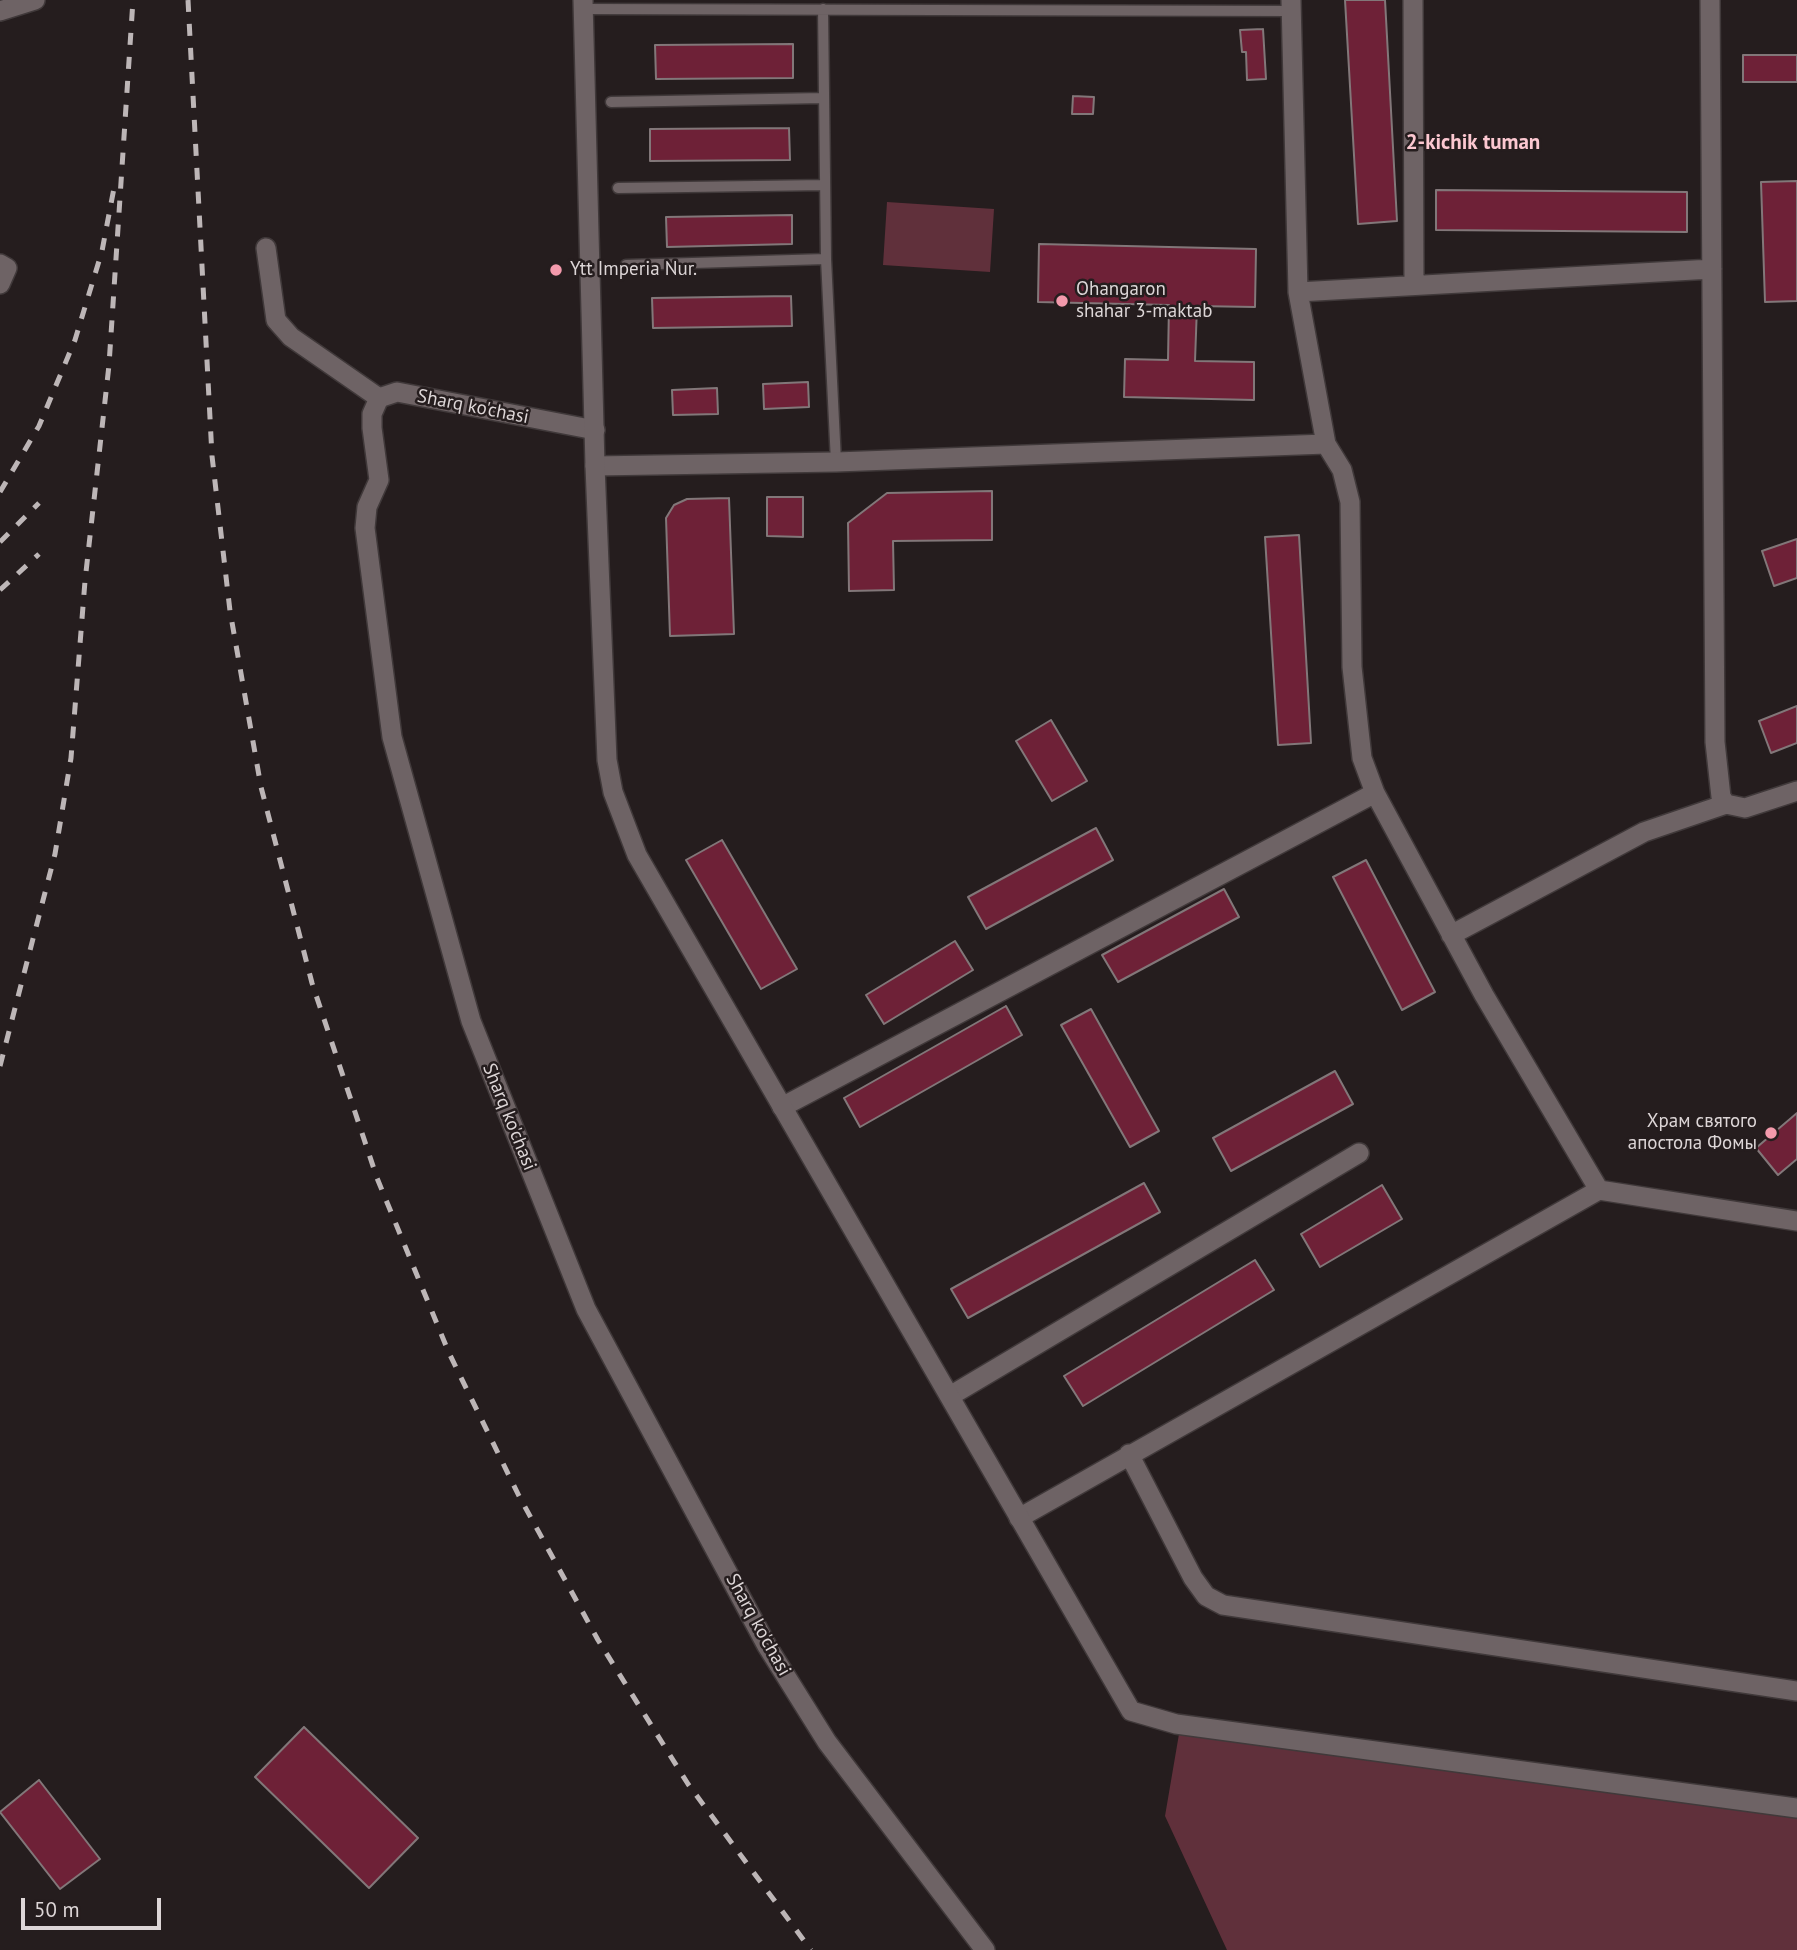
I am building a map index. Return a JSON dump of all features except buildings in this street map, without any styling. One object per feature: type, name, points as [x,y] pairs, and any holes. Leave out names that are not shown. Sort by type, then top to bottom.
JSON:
[{"type":"street","points":[[0,11],[35,0]]},
{"type":"street","points":[[1413,0],[1415,285]]},
{"type":"street","points":[[1710,0],[1715,742],[1721,797],[1726,804]]},
{"type":"street","points":[[583,5],[595,466],[607,760],[613,792],[637,855],[1131,1711],[1176,1724],[1797,1808]]},
{"type":"street","points":[[1291,5],[1298,292],[1326,444],[1342,470],[1350,502],[1352,667],[1362,758],[1375,793],[1451,934],[1599,1190]]},
{"type":"street","points":[[266,248],[276,320],[291,337],[379,398]]},
{"type":"street","points":[[0,264],[7,268],[0,284]]},
{"type":"street","points":[[1298,292],[1712,269]]},
{"type":"street","name":"Sharq ko'chasi","points":[[595,430],[397,392],[379,398],[372,414],[379,480],[367,507],[365,527],[392,737],[429,880],[476,1033],[586,1309],[767,1646],[827,1742],[985,1950]]},
{"type":"street","points":[[595,466],[836,462],[1326,444]]},
{"type":"street","points":[[1451,934],[1644,832],[1726,804],[1745,808],[1797,791]]},
{"type":"street","points":[[782,1107],[1375,793]]},
{"type":"street","points":[[950,1396],[1359,1153]]},
{"type":"street","points":[[1019,1518],[1599,1190],[1797,1221]]},
{"type":"street","points":[[1129,1454],[1193,1578],[1206,1595],[1223,1605],[1797,1691]]},
{"type":"lane","points":[[583,5],[823,9],[1291,5]]},
{"type":"lane","points":[[823,9],[826,258],[836,462]]},
{"type":"lane","points":[[611,102],[823,98]]},
{"type":"lane","points":[[618,188],[825,185]]},
{"type":"lane","points":[[626,265],[826,258]]},
{"type":"shaded area","points":[[887,202],[994,209],[990,272],[883,265]]},
{"type":"shaded area","points":[[1179,1734],[1797,1817],[1797,1950],[1227,1950],[1165,1816]]},
{"type":"railway","points":[[0,1066],[55,854],[71,758],[85,581],[109,365],[133,0]]},
{"type":"railway","points":[[188,0],[212,456],[230,611],[261,787],[312,983],[377,1178],[449,1353],[519,1496],[598,1640],[688,1784],[811,1950]]},
{"type":"railway","points":[[0,492],[39,426],[75,340],[102,251],[114,188]]},
{"type":"railway","points":[[0,542],[39,503]]},
{"type":"railway","points":[[0,590],[39,554]]},
{"type":"place","name":"Ytt Imperia Nur.","points":[[556,270]]},
{"type":"place","name":"Ohangaron shahar 3-maktab","points":[[1062,301]]},
{"type":"place","name":"Храм святого апостола Фомы","points":[[1771,1133]]},
{"type":"district","name":"2-kichik tuman","points":[[1473,143]]}]
